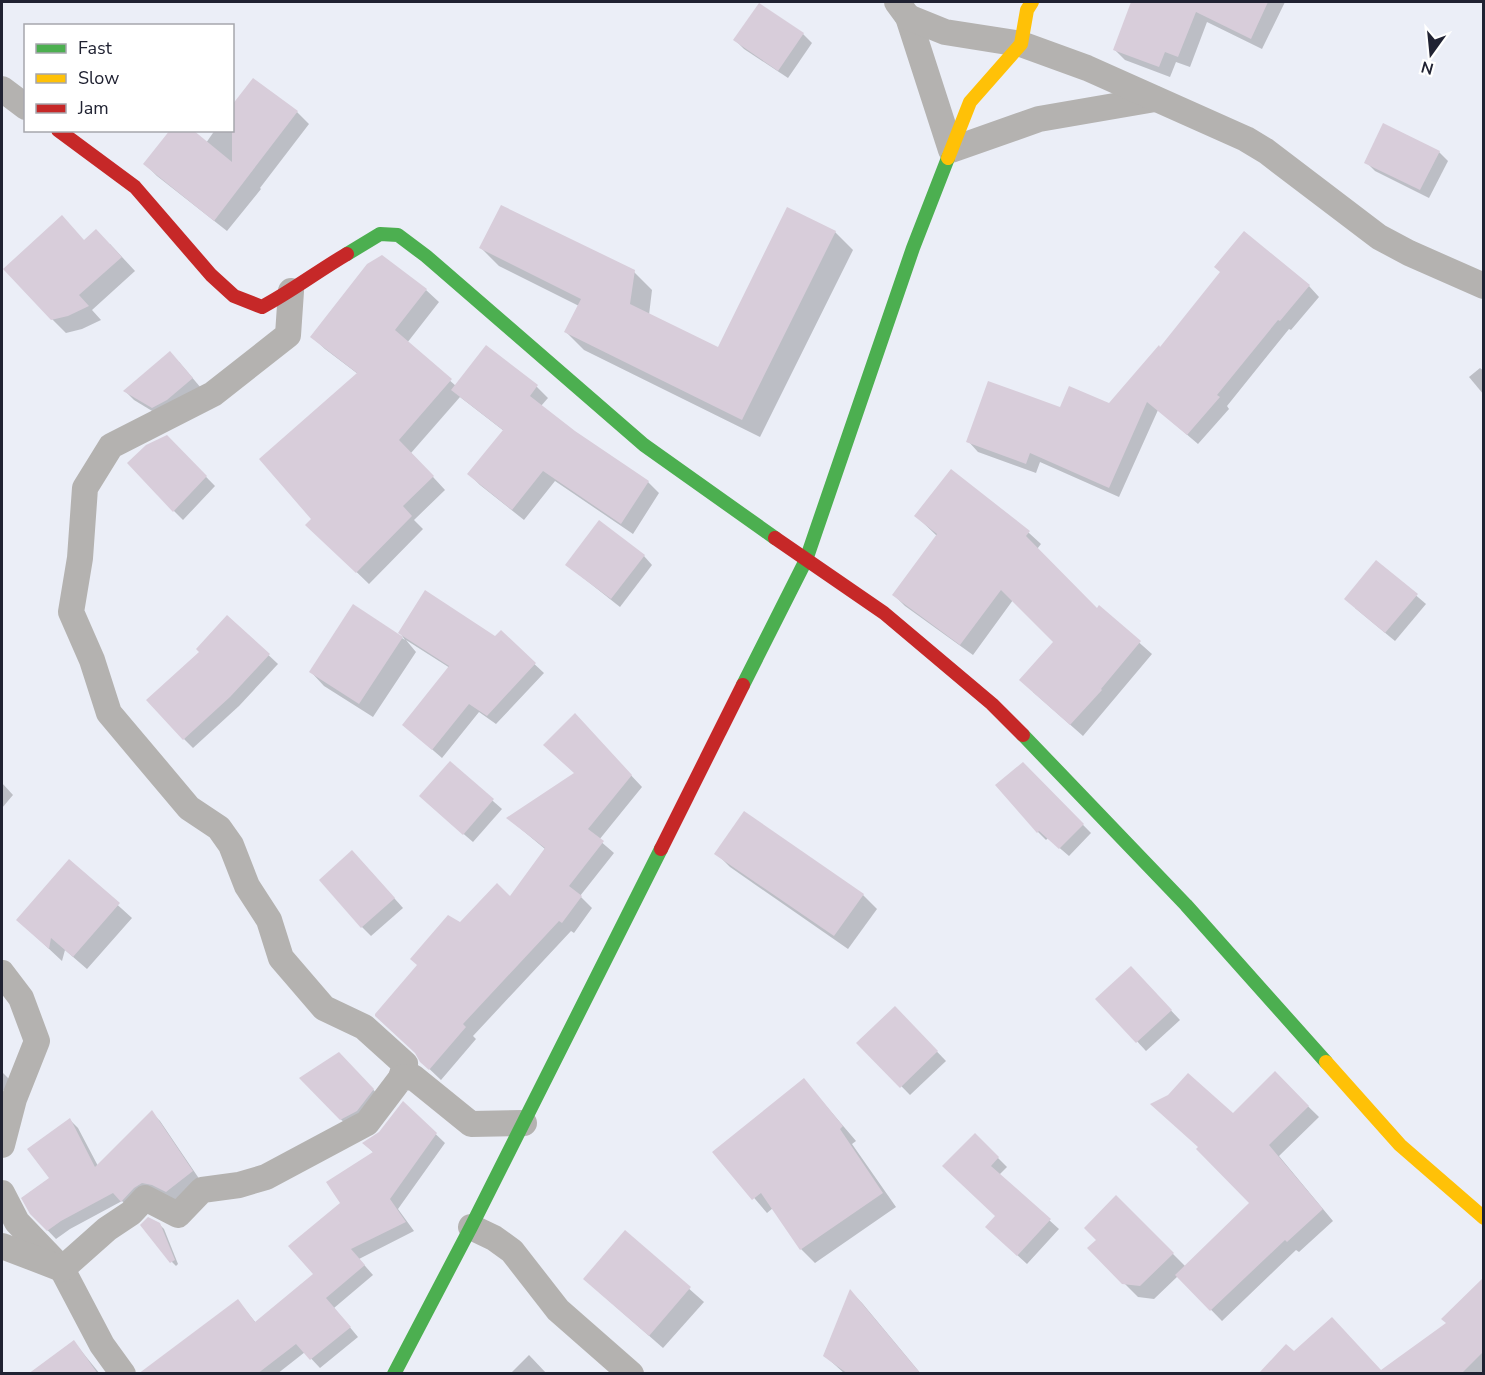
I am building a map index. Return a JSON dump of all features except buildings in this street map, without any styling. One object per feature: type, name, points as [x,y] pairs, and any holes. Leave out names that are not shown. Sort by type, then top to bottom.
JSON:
[{"type":"street","points":[[394,1374],[524,1123],[806,560],[913,248],[970,102],[1021,44],[1027,10],[1032,2]]},
{"type":"street","points":[[902,9],[945,32],[1021,44],[1087,68],[1246,139],[1266,151],[1379,237],[1409,253],[1484,286]]},
{"type":"street","points":[[902,9],[951,150]]},
{"type":"street","points":[[2,89],[24,106]]},
{"type":"street","points":[[951,150],[1039,118],[1155,99]]},
{"type":"street","points":[[61,132],[135,187],[211,275],[234,296],[262,307],[380,234],[398,235],[461,285],[644,445],[884,613],[992,704],[1070,782],[1186,905],[1400,1145],[1484,1218]]},
{"type":"street","points":[[62,1269],[107,1229],[131,1213],[145,1198],[178,1215],[202,1190],[239,1185],[266,1177],[329,1142],[352,1132],[367,1123],[401,1078],[405,1064],[364,1027],[324,1008],[280,958],[269,920],[247,886],[231,845],[219,828],[189,808],[109,713],[92,660],[71,612],[80,558],[85,488],[111,446],[213,394],[288,335],[291,291]]},
{"type":"street","points":[[2,973],[21,998],[37,1041],[14,1099],[2,1145]]},
{"type":"street","points":[[401,1078],[413,1077],[471,1124],[524,1123]]},
{"type":"street","points":[[2,1193],[17,1222],[62,1269],[102,1345],[123,1374]]},
{"type":"street","points":[[471,1227],[494,1238],[512,1251],[558,1310],[631,1374]]},
{"type":"street","points":[[2,1246],[62,1269]]},
{"type":"traffic: fast","points":[[743,685],[806,560],[913,248],[948,158]]},
{"type":"traffic: fast","points":[[347,254],[380,234],[398,235],[426,256],[644,445],[775,538]]},
{"type":"traffic: fast","points":[[1023,735],[1186,905],[1326,1062]]},
{"type":"traffic: fast","points":[[394,1374],[471,1227],[661,849]]},
{"type":"traffic: slow","points":[[948,158],[970,102],[1021,44],[1027,10],[1032,2]]},
{"type":"traffic: slow","points":[[1326,1062],[1400,1145],[1484,1218]]},
{"type":"traffic: jam","points":[[61,132],[135,187],[211,275],[234,296],[262,307],[347,254]]},
{"type":"traffic: jam","points":[[775,538],[884,613],[992,704],[1023,735]]},
{"type":"traffic: jam","points":[[661,849],[743,685]]}]
